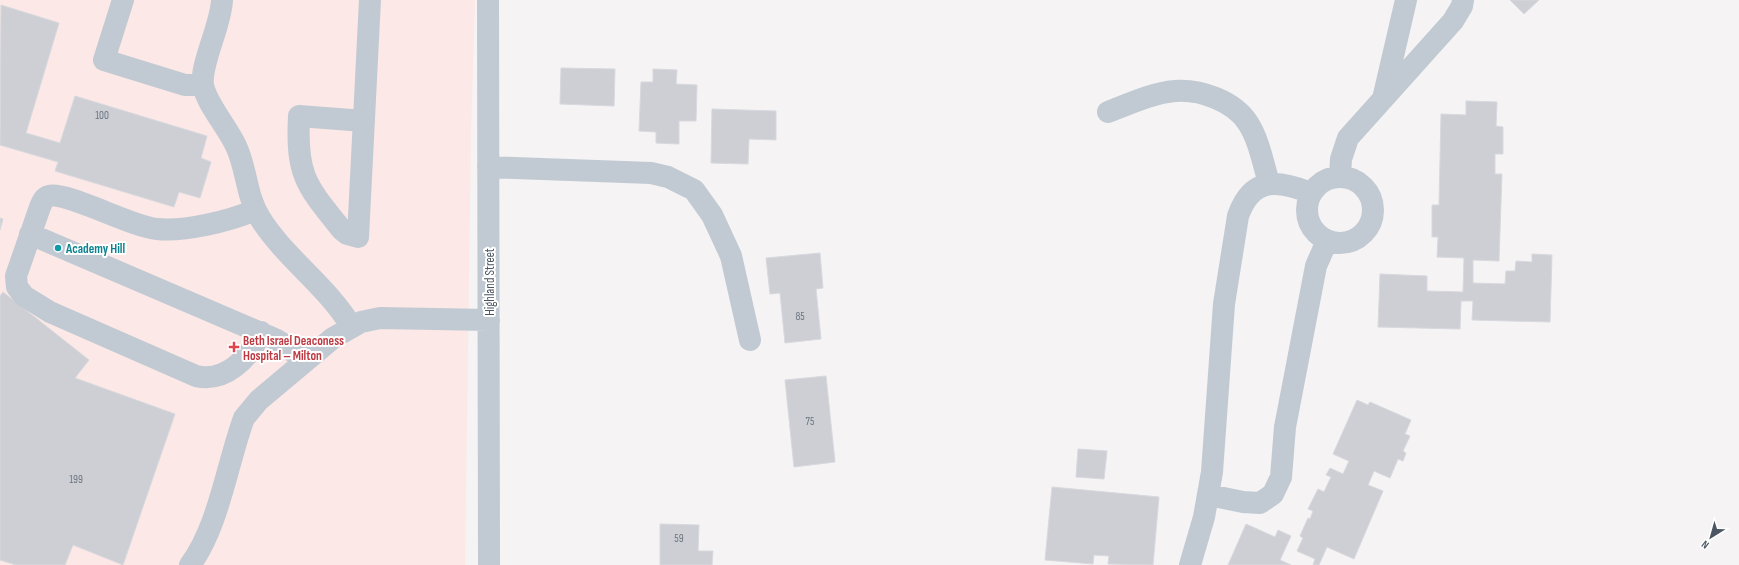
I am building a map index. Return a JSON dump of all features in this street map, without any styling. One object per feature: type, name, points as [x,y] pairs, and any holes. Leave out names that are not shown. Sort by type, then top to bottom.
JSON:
[{"type":"street","points":[[123,0],[104,60],[185,85],[203,85]]},
{"type":"street","points":[[222,0],[220,17],[204,73],[203,85],[207,96],[236,146],[255,210],[271,232],[334,303],[351,326]]},
{"type":"street","points":[[364,121],[299,116],[298,139],[301,170],[311,189],[342,230],[347,234],[358,237],[364,121],[370,0]]},
{"type":"street","name":"Highland Street","points":[[488,0],[489,565]]},
{"type":"street","points":[[1383,102],[1406,0]]},
{"type":"street","points":[[1340,177],[1340,159],[1348,138],[1383,102],[1453,21],[1462,6],[1463,0]]},
{"type":"street","points":[[1108,112],[1176,91],[1211,96],[1226,103],[1238,112],[1248,123],[1260,152],[1269,183]]},
{"type":"street","points":[[488,166],[643,172],[668,177],[694,190],[712,215],[731,256],[750,340]]},
{"type":"street","points":[[1340,177],[1351,179],[1365,188],[1372,203],[1373,215],[1366,231],[1357,239],[1344,244],[1327,241],[1317,234],[1308,219],[1307,203],[1311,193],[1324,181],[1340,177]]},
{"type":"street","points":[[1190,565],[1209,495],[1224,304],[1232,241],[1241,205],[1249,194],[1258,187],[1269,183],[1294,186],[1311,193]]},
{"type":"street","points":[[255,210],[212,223],[176,229],[156,229],[136,224],[68,199],[50,195],[42,202],[16,276],[17,287],[24,296],[50,312],[196,376],[212,378],[237,365],[252,351],[261,332]]},
{"type":"street","points":[[30,234],[261,332],[284,343],[303,362]]},
{"type":"street","points":[[1209,495],[1243,502],[1260,503],[1273,494],[1278,485],[1282,466],[1285,427],[1316,266],[1327,241]]},
{"type":"street","points":[[190,565],[203,543],[212,522],[244,418],[259,400],[303,362],[351,326],[380,318],[489,320]]},
{"type":"shaded area","name":"Beth Israel Deaconess Hospital – Milton","points":[[0,0],[475,0],[471,129],[465,565],[0,565]]},
{"type":"building","points":[[1510,0],[1539,0],[1524,14]]},
{"type":"building","points":[[1,5],[59,23],[26,133],[60,143],[75,96],[207,136],[201,158],[211,162],[200,198],[179,192],[174,207],[55,171],[58,162],[0,145]]},
{"type":"building","points":[[561,68],[615,69],[614,106],[560,104]]},
{"type":"building","points":[[653,69],[677,70],[676,84],[697,85],[696,121],[679,121],[679,144],[656,143],[656,132],[639,131],[641,82],[653,82]]},
{"type":"building","points":[[1466,101],[1497,102],[1496,126],[1503,127],[1503,154],[1495,154],[1495,174],[1502,174],[1499,261],[1473,260],[1473,283],[1505,284],[1506,271],[1515,271],[1516,261],[1532,262],[1532,254],[1552,255],[1550,322],[1472,320],[1473,301],[1461,301],[1460,329],[1378,327],[1380,274],[1427,276],[1427,291],[1463,292],[1464,258],[1437,257],[1438,237],[1432,237],[1432,205],[1439,205],[1441,114],[1466,115]]},
{"type":"building","points":[[712,109],[776,111],[776,140],[749,139],[748,164],[711,163]]},
{"type":"building","points":[[0,218],[3,219],[0,230]]},
{"type":"building","points":[[820,253],[823,288],[816,289],[821,339],[785,343],[780,293],[770,294],[766,258]]},
{"type":"building","points":[[3,292],[89,360],[75,378],[175,414],[123,565],[73,545],[65,565],[16,565],[0,560],[0,296]]},
{"type":"building","points":[[826,376],[835,462],[794,467],[785,380]]},
{"type":"building","points":[[1357,400],[1368,405],[1370,402],[1411,420],[1405,434],[1410,436],[1403,451],[1406,453],[1403,461],[1398,459],[1390,478],[1374,471],[1368,485],[1383,491],[1354,559],[1327,547],[1319,565],[1313,565],[1315,559],[1297,551],[1303,538],[1300,536],[1308,518],[1310,519],[1313,511],[1308,509],[1318,489],[1324,492],[1331,477],[1326,475],[1330,468],[1343,474],[1349,461],[1333,454]]},
{"type":"building","points":[[1078,449],[1107,451],[1104,479],[1076,477]]},
{"type":"building","points":[[1052,487],[1159,497],[1153,565],[1108,564],[1109,556],[1094,555],[1093,564],[1045,560]]},
{"type":"building","points":[[660,524],[699,525],[698,551],[713,551],[712,565],[660,565]]},
{"type":"building","points":[[1246,524],[1275,537],[1278,530],[1291,536],[1280,560],[1291,565],[1228,565]]},
{"type":"place","name":"Academy Hill","points":[[58,248]]},
{"type":"place","name":"Beth Israel Deaconess Hospital – Milton","points":[[234,347]]}]
